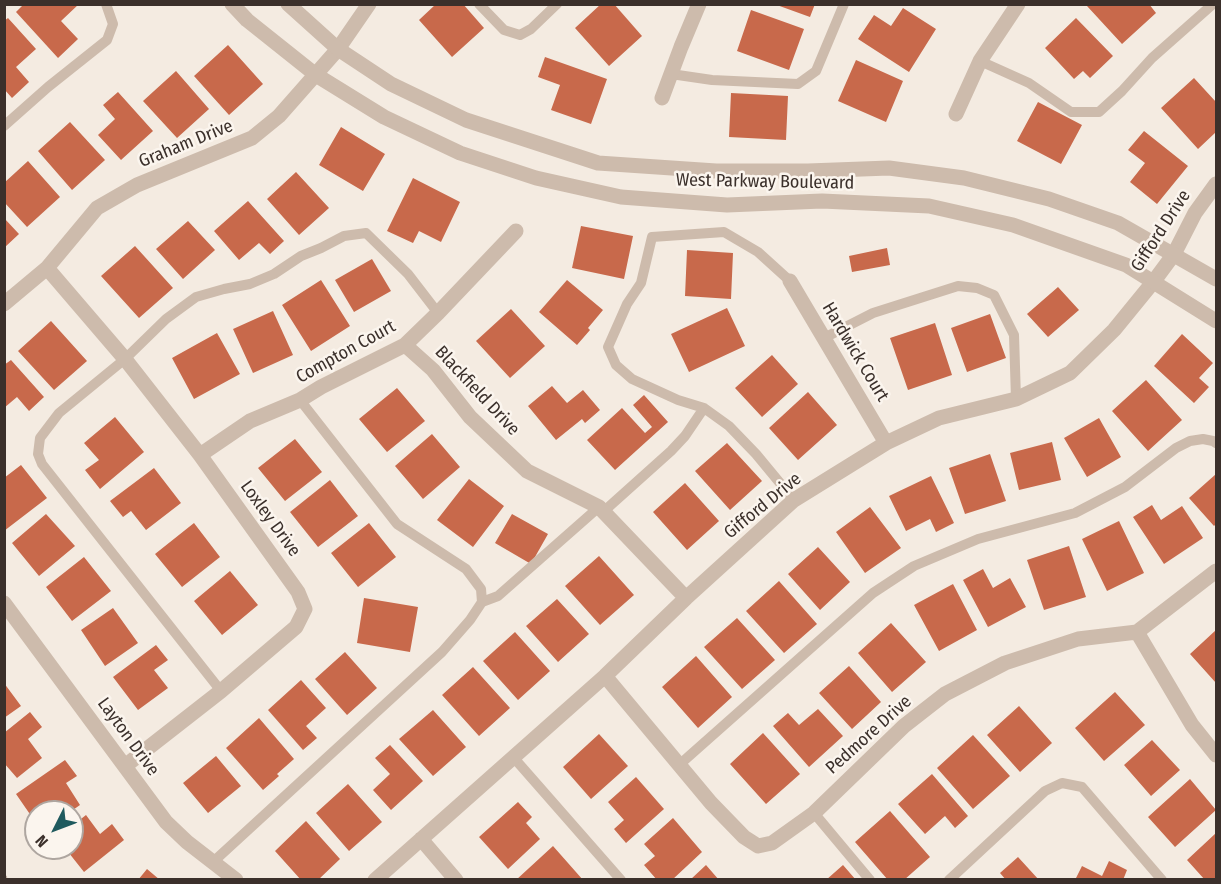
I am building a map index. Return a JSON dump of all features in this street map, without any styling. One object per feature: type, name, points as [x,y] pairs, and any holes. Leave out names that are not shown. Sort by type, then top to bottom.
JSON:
[{"type":"street","name":"West Parkway Boulevard","points":[[232,4],[247,20],[315,75],[384,117],[460,153],[536,178],[621,197],[703,204],[822,201],[929,206],[1013,225],[1126,266],[1154,281],[1216,321]]},
{"type":"street","name":"West Parkway Boulevard","points":[[288,4],[338,49],[391,84],[466,120],[598,163],[716,171],[889,168],[964,178],[1049,199],[1118,223],[1216,279]]},
{"type":"street","name":"Graham Drive","points":[[4,304],[47,268],[97,208],[137,185],[252,138],[279,116],[338,49],[369,4]]},
{"type":"street","points":[[662,98],[699,4]]},
{"type":"street","points":[[956,114],[980,61],[1018,4]]},
{"type":"street","name":"Gifford Drive","points":[[375,879],[605,676],[686,598],[795,500],[886,443],[939,418],[1016,399],[1070,373],[1114,330],[1154,281],[1174,254],[1194,213],[1216,184]]},
{"type":"street","name":"Compton Court","points":[[200,455],[250,421],[300,400],[405,345],[516,231]]},
{"type":"street","name":"Loxley Drive","points":[[47,268],[125,359],[200,455],[298,592],[305,609],[296,627],[125,766]]},
{"type":"street","name":"Hardwick Court","points":[[790,281],[886,443]]},
{"type":"street","name":"Blackfield Drive","points":[[405,345],[433,370],[470,417],[527,471],[601,510],[686,598]]},
{"type":"street","points":[[1215,748],[1192,725],[1137,632],[1216,572]]},
{"type":"street","name":"Layton Drive","points":[[4,603],[166,822],[236,879]]},
{"type":"street","name":"Pedmore Drive","points":[[605,676],[711,803],[744,837],[758,846],[772,843],[814,813],[904,726],[945,694],[1016,659],[1078,639],[1137,632]]},
{"type":"street","points":[[421,839],[456,879]]},
{"type":"lane","points":[[4,126],[107,40],[113,24],[106,4]]},
{"type":"lane","points":[[479,4],[504,30],[520,35],[531,29],[556,4]]},
{"type":"lane","points":[[671,74],[712,80],[798,84],[816,71],[844,4]]},
{"type":"lane","points":[[980,61],[1029,83],[1071,112],[1099,112],[1152,58],[1213,4]]},
{"type":"lane","points":[[790,281],[758,252],[724,232],[652,237],[641,283],[627,304],[608,347],[616,365],[632,379],[678,400],[704,408],[729,426],[795,500]]},
{"type":"lane","points":[[220,691],[42,464],[38,454],[40,438],[59,413],[125,359],[166,319],[196,297],[250,284],[274,274],[301,256],[344,236],[366,233],[408,274],[438,313]]},
{"type":"lane","points":[[824,338],[873,313],[958,286],[977,288],[994,295],[1014,335],[1016,399]]},
{"type":"lane","points":[[213,862],[441,652],[471,620],[482,602],[481,589],[466,569],[397,524],[300,400]]},
{"type":"lane","points":[[482,602],[498,596],[671,451],[685,436],[704,408]]},
{"type":"lane","points":[[678,765],[873,593],[914,566],[978,539],[1075,513],[1125,487],[1176,448],[1190,441],[1203,439],[1216,444]]},
{"type":"lane","points":[[514,758],[621,879]]},
{"type":"lane","points":[[949,879],[1046,791],[1062,783],[1082,787],[1162,879]]},
{"type":"lane","points":[[814,813],[870,879]]},
{"type":"path","points":[[4,876],[7,879]]},
{"type":"building","points":[[24,4],[79,4],[61,21],[78,39],[58,58],[16,12]]},
{"type":"building","points":[[436,4],[463,4],[484,28],[452,57],[419,20]]},
{"type":"building","points":[[601,4],[614,4],[642,36],[609,66],[575,28]]},
{"type":"building","points":[[774,4],[815,4],[810,17]]},
{"type":"building","points":[[1089,4],[1149,4],[1156,13],[1122,44],[1087,6]]},
{"type":"building","points":[[903,8],[936,29],[909,72],[858,39],[874,15],[891,26]]},
{"type":"building","points":[[751,10],[804,29],[789,70],[737,51]]},
{"type":"building","points":[[8,18],[36,49],[16,67],[29,82],[12,98],[4,89],[4,21]]},
{"type":"building","points":[[1076,18],[1113,56],[1090,78],[1083,71],[1074,79],[1045,48]]},
{"type":"building","points":[[228,45],[263,84],[229,115],[194,76]]},
{"type":"building","points":[[545,57],[607,79],[591,124],[551,110],[560,85],[538,77]]},
{"type":"building","points":[[856,60],[903,81],[886,122],[838,101]]},
{"type":"building","points":[[176,71],[209,109],[177,138],[143,101]]},
{"type":"building","points":[[1194,78],[1216,102],[1216,132],[1198,149],[1161,108]]},
{"type":"building","points":[[118,92],[153,131],[121,160],[98,135],[115,119],[103,105]]},
{"type":"building","points":[[731,93],[788,96],[786,140],[729,137]]},
{"type":"building","points":[[1038,102],[1082,125],[1061,164],[1017,141]]},
{"type":"building","points":[[70,122],[105,160],[72,190],[38,151]]},
{"type":"building","points":[[341,127],[385,154],[363,191],[319,165]]},
{"type":"building","points":[[1144,131],[1188,166],[1157,204],[1130,182],[1145,163],[1128,150]]},
{"type":"building","points":[[28,161],[60,197],[27,227],[4,202],[4,183]]},
{"type":"building","points":[[296,172],[329,208],[299,235],[267,199]]},
{"type":"building","points":[[413,178],[460,202],[441,242],[419,231],[413,243],[387,231]]},
{"type":"building","points":[[248,201],[284,241],[270,254],[259,243],[239,260],[214,231]]},
{"type":"building","points":[[4,218],[19,234],[4,248]]},
{"type":"building","points":[[188,221],[215,250],[183,279],[156,249]]},
{"type":"building","points":[[581,226],[633,236],[624,279],[572,268]]},
{"type":"building","points":[[135,246],[173,288],[139,318],[101,276]]},
{"type":"building","points":[[887,248],[890,265],[852,272],[849,256]]},
{"type":"building","points":[[687,250],[733,253],[731,299],[685,296]]},
{"type":"building","points":[[372,259],[391,291],[354,312],[335,280]]},
{"type":"building","points":[[321,280],[350,326],[311,351],[282,305]]},
{"type":"building","points":[[567,280],[603,310],[577,345],[539,312]]},
{"type":"building","points":[[1058,287],[1079,310],[1048,337],[1027,314]]},
{"type":"building","points":[[727,308],[745,346],[689,372],[671,334]]},
{"type":"building","points":[[511,309],[545,346],[510,378],[476,341]]},
{"type":"building","points":[[273,311],[293,355],[253,373],[233,329]]},
{"type":"building","points":[[990,314],[1006,358],[967,372],[951,328]]},
{"type":"building","points":[[51,321],[87,361],[54,390],[18,351]]},
{"type":"building","points":[[935,323],[952,375],[908,390],[890,338]]},
{"type":"building","points":[[217,333],[240,374],[194,399],[172,358]]},
{"type":"building","points":[[1182,334],[1213,363],[1199,378],[1209,387],[1194,403],[1154,366]]},
{"type":"building","points":[[772,355],[798,384],[762,417],[735,388]]},
{"type":"building","points":[[11,360],[44,397],[29,411],[17,397],[4,408],[4,365]]},
{"type":"building","points":[[1146,380],[1182,420],[1148,451],[1112,411]]},
{"type":"building","points":[[552,386],[567,403],[583,390],[600,410],[585,423],[582,419],[556,440],[528,406]]},
{"type":"building","points":[[397,388],[425,421],[387,452],[359,419]]},
{"type":"building","points":[[808,392],[837,425],[798,460],[769,428]]},
{"type":"building","points":[[644,395],[668,422],[615,470],[587,440],[622,408],[645,433],[652,427],[633,405]]},
{"type":"building","points":[[115,417],[144,452],[100,489],[85,470],[99,460],[84,443]]},
{"type":"building","points":[[1099,418],[1121,457],[1087,477],[1064,438]]},
{"type":"building","points":[[432,434],[460,467],[423,499],[395,466]]},
{"type":"building","points":[[295,439],[322,472],[285,501],[258,468]]},
{"type":"building","points":[[1052,442],[1061,480],[1019,490],[1010,453]]},
{"type":"building","points":[[727,443],[762,481],[730,510],[695,471]]},
{"type":"building","points":[[990,454],[1006,501],[965,514],[949,468]]},
{"type":"building","points":[[21,465],[47,498],[4,531],[4,478]]},
{"type":"building","points":[[154,468],[181,503],[146,530],[131,511],[123,517],[110,501]]},
{"type":"building","points":[[1216,474],[1216,524],[1214,526],[1189,498]]},
{"type":"building","points":[[931,476],[954,523],[936,532],[930,519],[906,531],[889,496]]},
{"type":"building","points":[[469,479],[504,506],[473,547],[437,520]]},
{"type":"building","points":[[330,480],[358,516],[318,547],[290,512]]},
{"type":"building","points":[[685,483],[719,521],[687,550],[653,512]]},
{"type":"building","points":[[1152,505],[1161,520],[1182,506],[1203,538],[1164,564],[1133,517]]},
{"type":"building","points":[[870,507],[901,548],[865,573],[836,532]]},
{"type":"building","points":[[46,514],[75,546],[39,576],[12,543]]},
{"type":"building","points":[[512,514],[548,534],[531,564],[495,543]]},
{"type":"building","points":[[1119,521],[1144,573],[1107,591],[1082,539]]},
{"type":"building","points":[[194,523],[220,557],[182,587],[155,554]]},
{"type":"building","points":[[369,523],[396,557],[358,587],[331,553]]},
{"type":"building","points":[[1069,546],[1086,597],[1044,610],[1027,560]]},
{"type":"building","points":[[818,547],[850,582],[820,610],[788,574]]},
{"type":"building","points":[[599,556],[634,595],[600,625],[565,586]]},
{"type":"building","points":[[84,557],[111,591],[72,621],[46,587]]},
{"type":"building","points":[[983,569],[993,588],[1010,578],[1026,607],[988,627],[963,580]]},
{"type":"building","points":[[230,571],[258,605],[222,635],[194,601]]},
{"type":"building","points":[[779,581],[817,624],[784,653],[746,611]]},
{"type":"building","points":[[953,584],[977,630],[939,651],[914,605]]},
{"type":"building","points":[[364,598],[418,607],[410,652],[357,643]]},
{"type":"building","points":[[557,599],[589,634],[558,662],[526,626]]},
{"type":"building","points":[[113,608],[138,643],[105,666],[81,630]]},
{"type":"building","points":[[737,618],[775,660],[742,689],[704,647]]},
{"type":"building","points":[[891,623],[926,662],[892,692],[858,653]]},
{"type":"building","points":[[1216,630],[1216,683],[1190,654]]},
{"type":"building","points":[[515,632],[550,671],[518,700],[483,661]]},
{"type":"building","points":[[156,645],[168,660],[154,670],[168,688],[138,710],[113,677]]},
{"type":"building","points":[[345,652],[377,688],[347,715],[315,679]]},
{"type":"building","points":[[696,656],[732,697],[698,728],[662,687]]},
{"type":"building","points":[[849,666],[881,702],[852,729],[819,693]]},
{"type":"building","points":[[473,667],[510,708],[479,736],[442,695]]},
{"type":"building","points":[[301,680],[326,708],[306,726],[317,738],[303,750],[268,710]]},
{"type":"building","points":[[4,683],[21,706],[4,718]]},
{"type":"building","points":[[1115,692],[1145,725],[1104,761],[1075,728]]},
{"type":"building","points":[[1019,706],[1052,743],[1020,772],[987,735]]},
{"type":"building","points":[[818,709],[843,736],[809,767],[773,726],[788,713],[799,725]]},
{"type":"building","points":[[433,710],[466,747],[433,776],[399,739]]},
{"type":"building","points":[[30,712],[42,727],[28,739],[42,758],[17,778],[4,763],[4,733]]},
{"type":"building","points":[[259,718],[294,759],[263,790],[226,748]]},
{"type":"building","points":[[763,733],[800,774],[766,804],[730,764]]},
{"type":"building","points":[[599,734],[628,766],[591,799],[563,767]]},
{"type":"building","points":[[973,735],[1010,776],[973,809],[937,768]]},
{"type":"building","points":[[1152,740],[1180,770],[1151,796],[1124,765]]},
{"type":"building","points":[[390,745],[423,781],[391,810],[373,790],[390,774],[375,758]]},
{"type":"building","points":[[216,756],[241,786],[208,813],[183,783]]},
{"type":"building","points":[[65,760],[77,776],[66,783],[77,800],[24,800],[24,806],[16,794]]},
{"type":"building","points":[[932,774],[968,816],[955,828],[945,816],[925,834],[898,804]]},
{"type":"building","points":[[636,777],[664,809],[626,843],[614,829],[624,820],[608,802]]},
{"type":"building","points":[[1190,779],[1216,810],[1175,847],[1148,817]]},
{"type":"building","points":[[348,784],[382,822],[349,851],[316,813]]},
{"type":"building","points":[[518,802],[532,817],[526,823],[540,839],[508,869],[479,837]]},
{"type":"building","points":[[890,811],[930,857],[904,880],[888,880],[855,842]]},
{"type":"building","points":[[86,815],[100,834],[112,824],[124,840],[84,872],[74,860],[84,860],[84,817]]},
{"type":"building","points":[[673,818],[702,852],[672,880],[657,880],[644,865],[655,856],[644,844]]},
{"type":"building","points":[[306,821],[340,859],[318,880],[301,880],[275,851]]},
{"type":"building","points":[[1216,833],[1216,880],[1205,880],[1187,860]]},
{"type":"building","points":[[553,846],[583,880],[516,880]]},
{"type":"building","points":[[1018,857],[1039,880],[1006,880],[1000,873]]},
{"type":"building","points":[[1109,861],[1127,870],[1123,880],[1075,880],[1082,866],[1102,876]]},
{"type":"building","points":[[706,865],[719,880],[690,880]]},
{"type":"building","points":[[843,865],[856,880],[826,880]]},
{"type":"building","points":[[147,869],[160,880],[138,880]]}]
